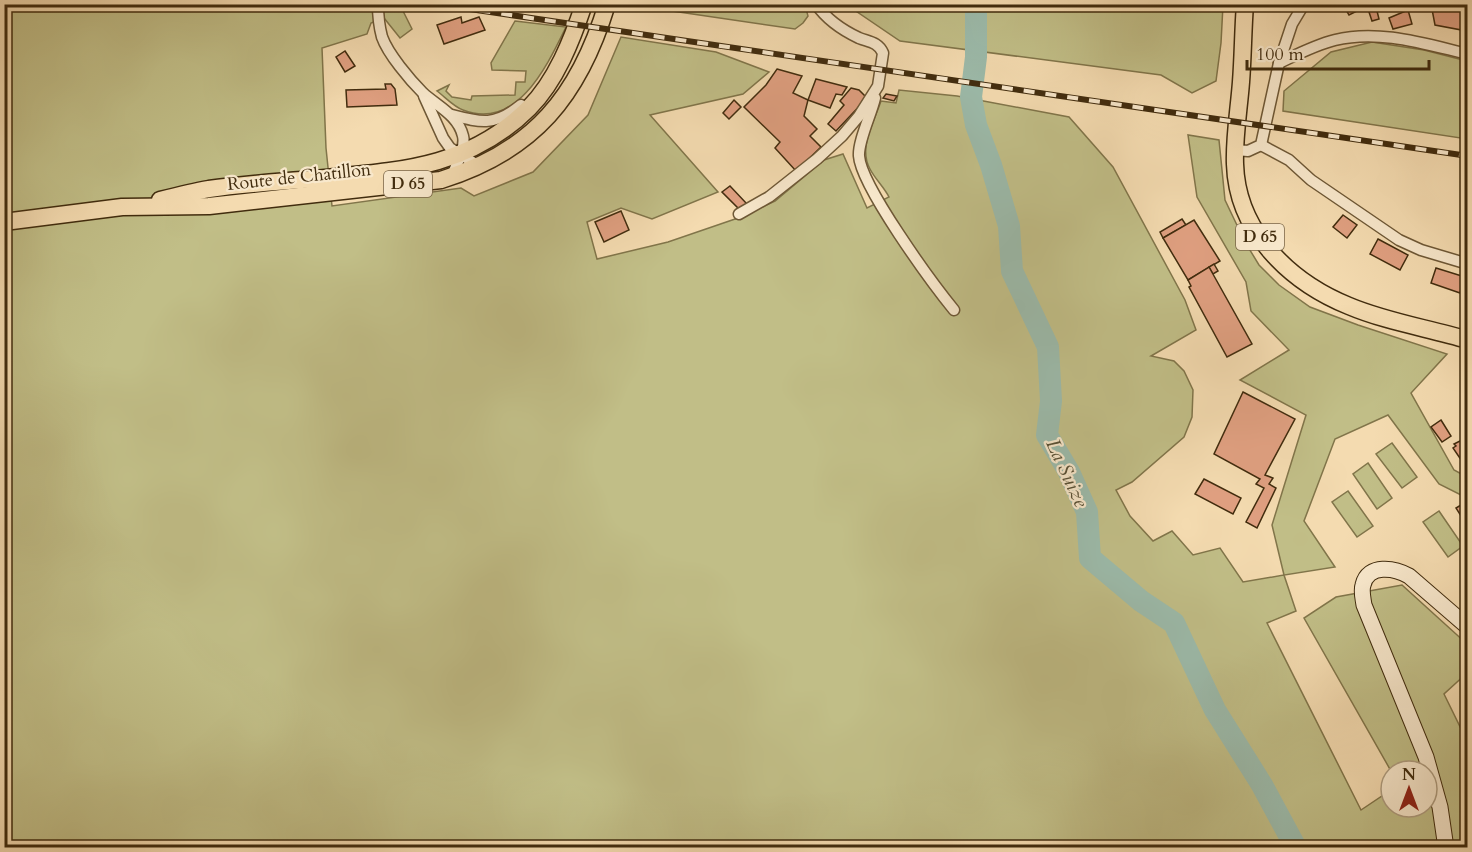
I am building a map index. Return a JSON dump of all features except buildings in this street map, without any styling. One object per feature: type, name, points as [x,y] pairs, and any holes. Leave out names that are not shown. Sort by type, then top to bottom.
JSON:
[{"type":"main road","name":"Route de Chatillon","points":[[4,222],[122,207],[209,189],[412,169],[460,155],[489,139],[530,108],[565,53],[584,4]]},
{"type":"main road","name":"Route de Chatillon","points":[[122,207],[209,206],[441,180],[479,166],[502,155],[522,141],[563,99],[587,57],[607,4]]},
{"type":"main road","name":"D 65","points":[[1245,4],[1235,150],[1237,182],[1245,208],[1268,249],[1286,269],[1314,288],[1348,306],[1371,314],[1466,335]]},
{"type":"main road","points":[[1446,848],[1440,807],[1426,757],[1364,604],[1363,583],[1368,575],[1376,570],[1387,568],[1399,570],[1409,576],[1467,627]]},
{"type":"street","points":[[378,4],[378,22],[383,39],[394,57],[423,93],[452,115],[480,122],[494,121],[512,113],[547,84]]},
{"type":"street","points":[[816,4],[824,16],[838,27],[859,38],[876,43],[882,49],[878,86],[859,145],[859,158],[865,177],[915,256],[954,310]]},
{"type":"street","points":[[1261,145],[1280,63],[1292,24],[1304,4]]},
{"type":"street","points":[[1280,63],[1315,46],[1336,39],[1356,36],[1391,38],[1467,54]]},
{"type":"street","points":[[739,214],[769,197],[817,159],[860,117],[878,86]]},
{"type":"street","points":[[423,93],[443,138],[450,148],[479,166]]},
{"type":"street","points":[[452,115],[464,139],[452,176]]},
{"type":"street","points":[[439,161],[443,138]]},
{"type":"street","points":[[1235,150],[1248,151],[1261,145]]},
{"type":"street","points":[[1261,145],[1289,160],[1311,180],[1399,240],[1412,247],[1467,264]]},
{"type":"shaded area","points":[[5,5],[400,5],[412,29],[400,38],[384,18],[371,23],[367,34],[322,48],[326,148],[332,206],[461,188],[474,196],[533,172],[588,115],[621,37],[716,52],[769,72],[743,94],[650,115],[718,192],[652,219],[621,208],[587,222],[597,259],[668,242],[738,218],[775,201],[824,160],[843,154],[867,208],[889,197],[870,169],[866,144],[881,101],[896,103],[899,90],[957,96],[1069,117],[1113,167],[1185,300],[1196,330],[1151,356],[1174,361],[1184,371],[1193,390],[1192,417],[1184,437],[1132,482],[1116,490],[1130,516],[1153,541],[1172,531],[1193,555],[1220,548],[1243,582],[1284,575],[1296,611],[1267,623],[1361,810],[1379,798],[1379,819],[1439,819],[1439,759],[1384,759],[1304,618],[1336,597],[1402,585],[1467,644],[1467,673],[1444,694],[1467,741],[1467,847],[5,848]]},
{"type":"shaded area","points":[[631,5],[805,5],[808,16],[795,29]]},
{"type":"shaded area","points":[[847,5],[1223,5],[1216,81],[1192,93],[1161,75],[900,41]]},
{"type":"shaded area","points":[[515,21],[566,27],[539,76],[528,91],[514,103],[499,111],[482,114],[460,109],[437,91],[449,85],[446,91],[452,97],[471,100],[472,96],[515,95],[516,82],[525,82],[526,71],[492,70],[491,63]]},
{"type":"shaded area","points":[[1372,42],[1424,50],[1467,61],[1467,139],[1283,111],[1284,91],[1331,52]]},
{"type":"shaded area","points":[[1188,135],[1219,140],[1225,200],[1259,265],[1279,285],[1310,307],[1447,354],[1411,393],[1454,470],[1467,477],[1467,498],[1439,484],[1388,415],[1335,439],[1304,521],[1335,567],[1284,575],[1272,525],[1306,415],[1240,380],[1289,350],[1251,311],[1246,282],[1197,197]]},
{"type":"shaded area","points":[[1392,443],[1417,477],[1402,488],[1376,454]]},
{"type":"shaded area","points":[[1368,463],[1392,498],[1377,509],[1353,474]]},
{"type":"shaded area","points":[[1348,491],[1373,526],[1357,537],[1332,502]]},
{"type":"shaded area","points":[[1439,511],[1463,546],[1448,557],[1423,522]]},
{"type":"waterway","name":"La Suize","points":[[976,4],[976,57],[971,97],[976,125],[991,165],[1009,226],[1012,271],[1048,347],[1051,401],[1047,435],[1069,472],[1087,512],[1090,558],[1141,601],[1174,623],[1215,710],[1262,785],[1296,848]]},
{"type":"railway","points":[[436,4],[1468,156]]}]
